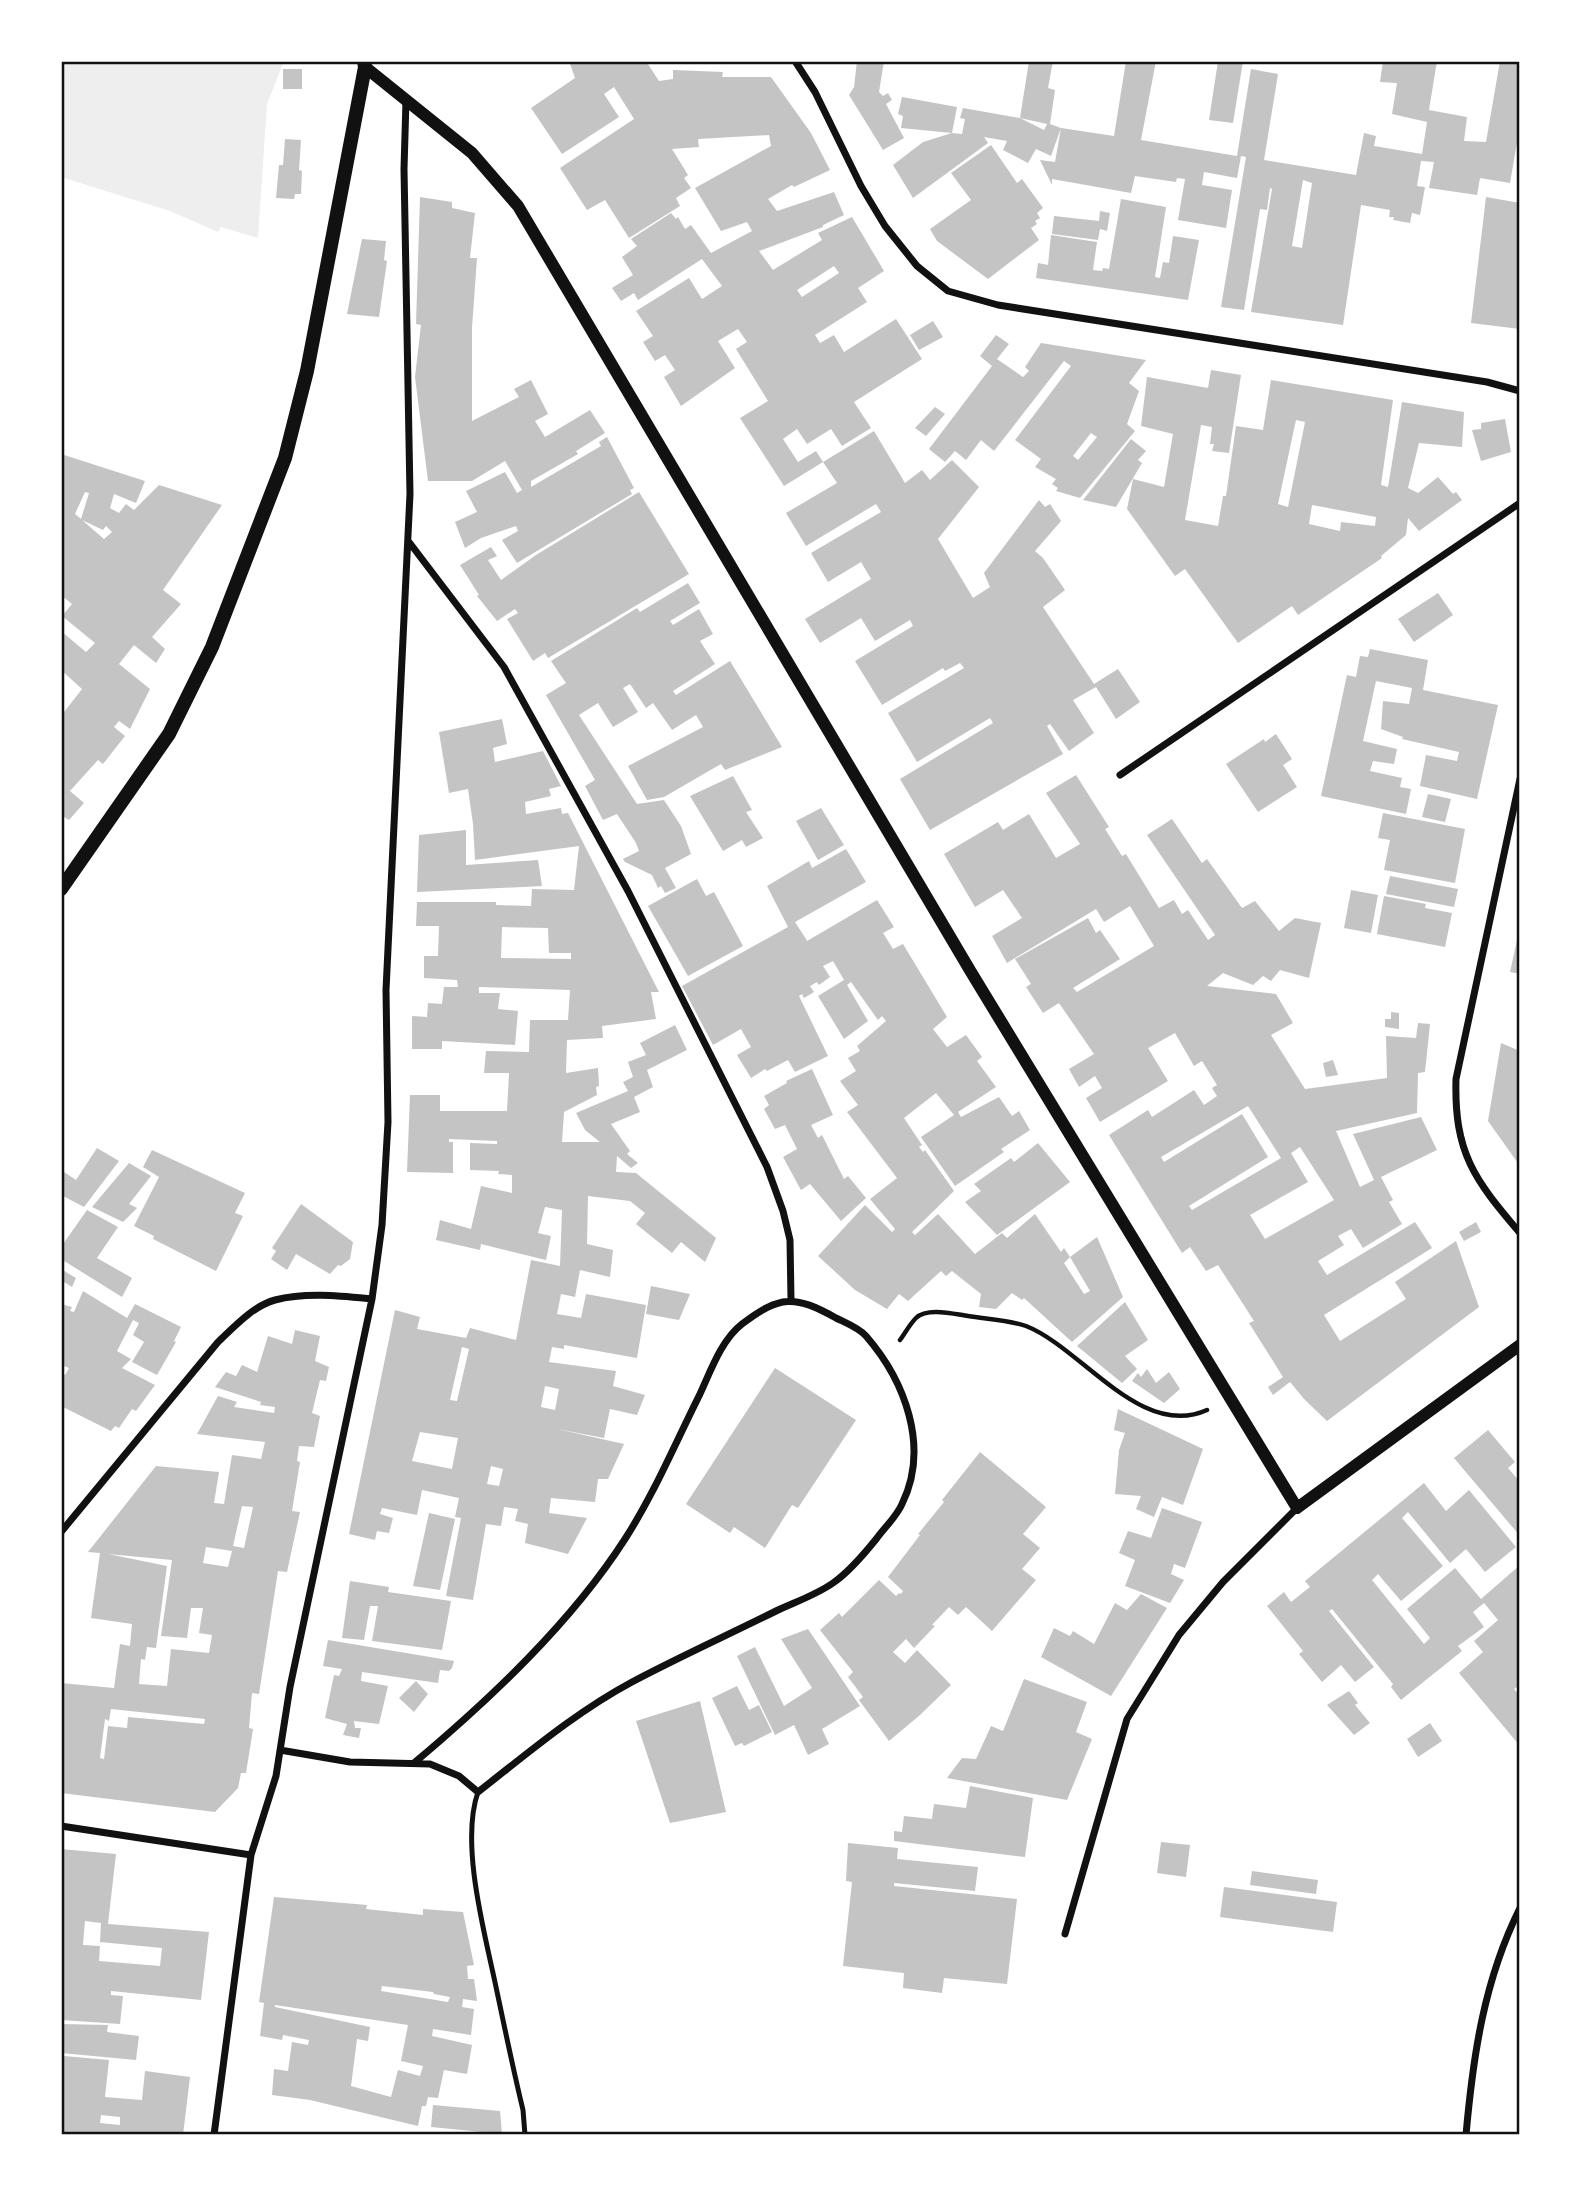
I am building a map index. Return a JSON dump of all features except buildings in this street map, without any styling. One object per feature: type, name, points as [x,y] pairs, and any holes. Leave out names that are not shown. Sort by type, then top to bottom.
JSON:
[{"type":"main road","points":[[61,889],[169,734],[212,647],[285,458],[307,371],[364,64]]},
{"type":"street","points":[[795,61],[815,92],[861,186],[884,226],[916,266],[948,291],[998,305],[1487,382],[1520,391]]},
{"type":"street","points":[[364,64],[472,153],[517,206],[971,972],[1297,1508]]},
{"type":"street","points":[[214,2135],[251,1855],[271,1798],[290,1687],[372,1299],[382,1225],[388,1122],[386,990],[409,542],[404,169],[406,100]]},
{"type":"street","points":[[1120,775],[1520,503]]},
{"type":"street","points":[[409,542],[504,667],[628,891],[767,1167],[790,1240],[791,1299]]},
{"type":"street","points":[[1520,779],[1456,1079],[1455,1104],[1459,1137],[1470,1167],[1491,1199],[1520,1233]]},
{"type":"street","points":[[61,1532],[218,1342],[243,1318],[273,1301],[327,1295],[372,1299]]},
{"type":"street","points":[[280,1750],[350,1762],[430,1764],[459,1776],[478,1792],[568,1722],[606,1697],[707,1644],[834,1583],[869,1548],[902,1506],[912,1474],[915,1441],[909,1413],[898,1384],[863,1333],[813,1305],[791,1299],[767,1306],[738,1327],[726,1343],[645,1505],[625,1539],[582,1596],[480,1705],[414,1763]]},
{"type":"street","points":[[1065,1934],[1127,1719],[1179,1635],[1223,1582],[1297,1508],[1520,1345]]},
{"type":"street","points":[[61,1826],[251,1855]]},
{"type":"street","points":[[1466,2135],[1472,2067],[1488,1987],[1520,1908]]},
{"type":"lane","points":[[478,1792],[471,1822],[475,1879],[484,1934],[523,2110],[525,2135]]},
{"type":"path","points":[[884,1360],[921,1315],[957,1314],[1027,1327],[1077,1359],[1116,1390],[1146,1408],[1165,1414],[1182,1416],[1202,1412],[1231,1400]]},
{"type":"shaded area","points":[[61,61],[284,61],[267,104],[258,238],[221,227],[218,232],[170,211],[61,177]]}]
